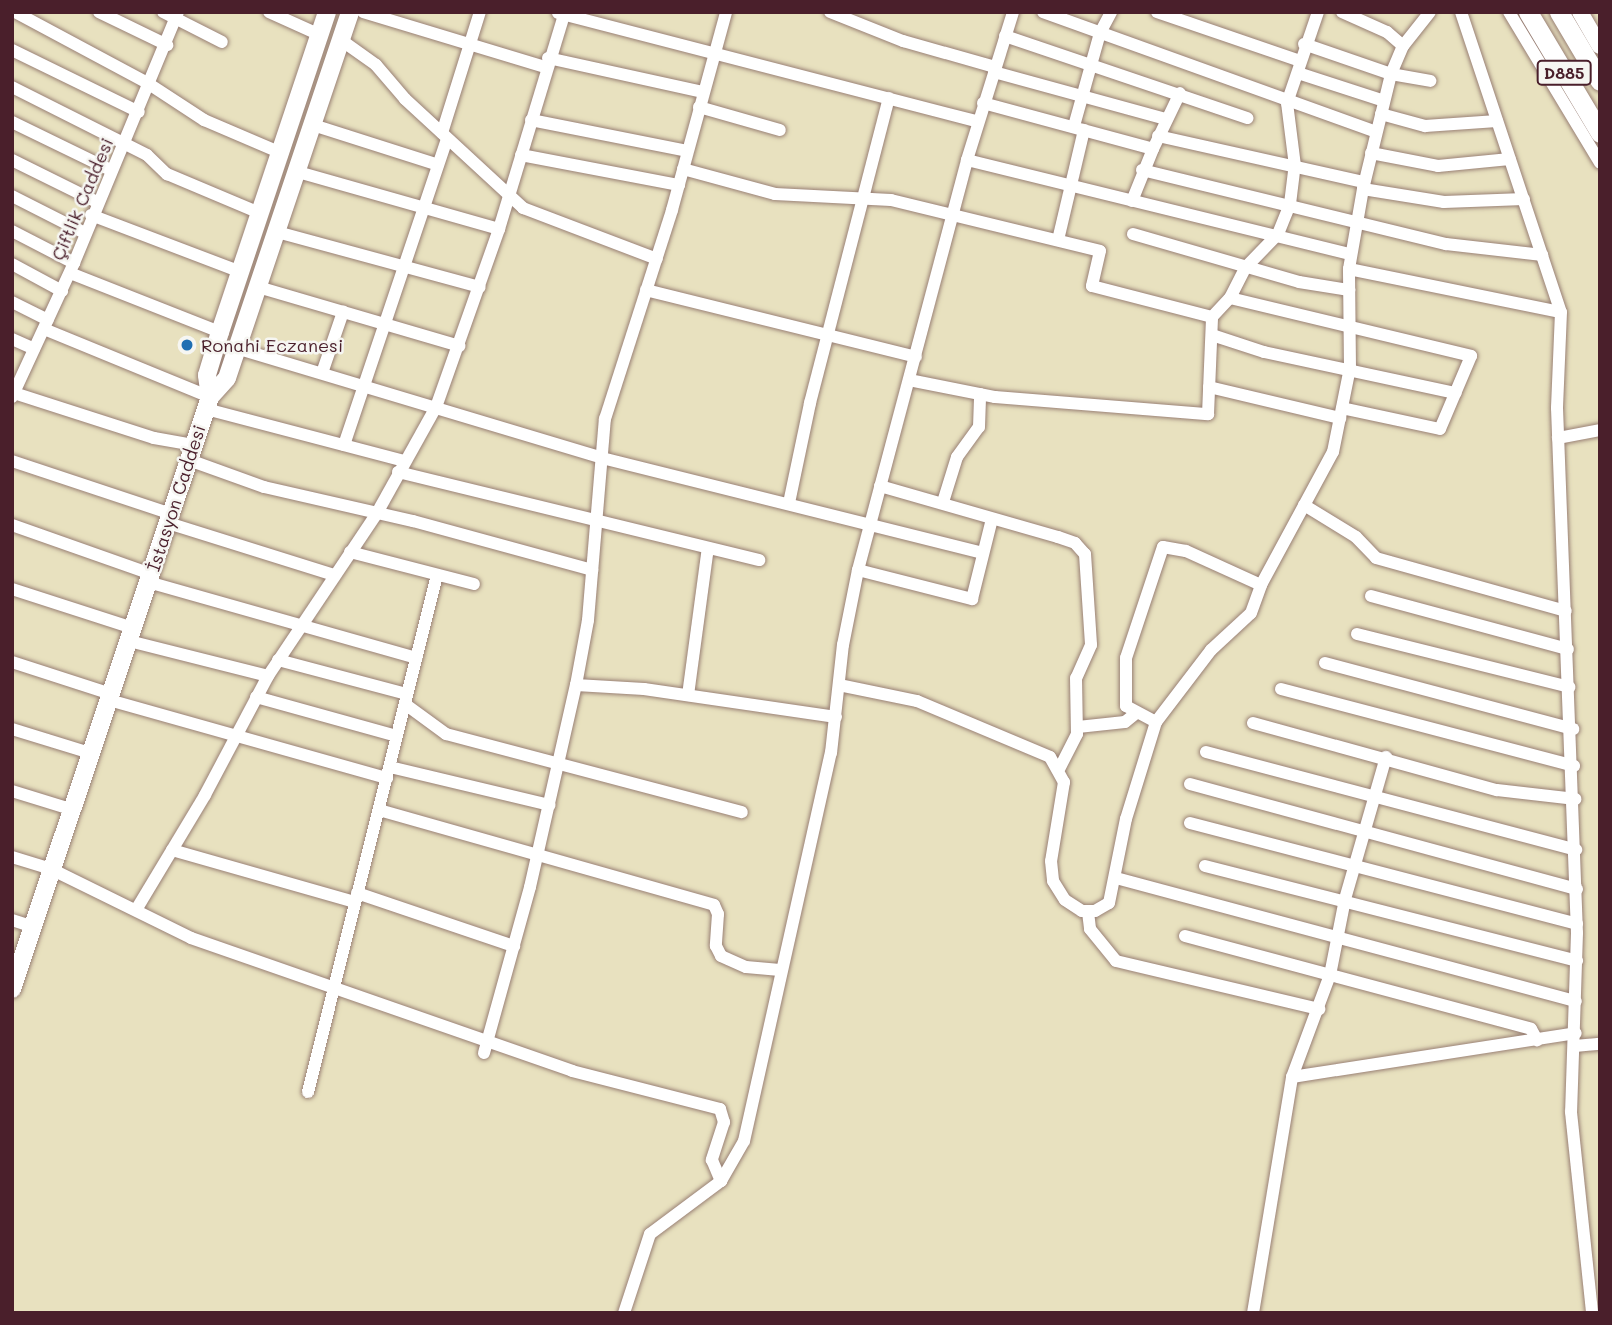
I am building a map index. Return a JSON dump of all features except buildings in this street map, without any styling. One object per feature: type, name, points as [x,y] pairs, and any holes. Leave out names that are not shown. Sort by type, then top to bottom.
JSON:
[{"type":"highway","name":"D885","points":[[1528,12],[1600,133]]},
{"type":"highway","name":"D885","points":[[1559,12],[1600,81]]},
{"type":"main road","points":[[208,403],[207,375],[220,332],[262,214],[327,12]]},
{"type":"main road","name":"İstasyon Caddesi","points":[[12,989],[191,452],[208,403],[227,378],[350,12]]},
{"type":"street","points":[[15,12],[149,84],[204,120],[281,153]]},
{"type":"street","points":[[99,12],[167,46]]},
{"type":"street","points":[[163,12],[176,16],[222,42]]},
{"type":"street","points":[[268,12],[320,35]]},
{"type":"street","points":[[363,12],[470,46],[702,92]]},
{"type":"street","points":[[344,445],[438,165],[480,12]]},
{"type":"street","points":[[486,1048],[538,855],[576,685],[592,570],[606,419],[679,185],[702,92],[726,12]]},
{"type":"street","points":[[830,12],[903,41],[1166,118]]},
{"type":"street","points":[[624,1313],[650,1234],[721,1181],[744,1141],[836,717],[858,570],[955,215],[967,160],[1013,12]]},
{"type":"street","points":[[1042,12],[1287,103],[1376,132]]},
{"type":"street","points":[[1058,240],[1073,185],[1081,94],[1100,33],[1111,12]]},
{"type":"street","points":[[1157,12],[1299,67],[1425,126],[1497,121]]},
{"type":"street","points":[[909,380],[980,394],[1208,414],[1212,317],[1230,298],[1246,267],[1278,234],[1290,204],[1295,166],[1287,103],[1304,44],[1318,12]]},
{"type":"street","points":[[1342,12],[1387,32],[1403,46]]},
{"type":"street","points":[[1461,12],[1561,312],[1558,438],[1573,729],[1577,888],[1576,1040],[1571,1112],[1592,1313]]},
{"type":"street","points":[[1509,12],[1600,163]]},
{"type":"street","points":[[1580,12],[1600,46]]},
{"type":"street","points":[[136,910],[256,696],[377,513],[436,407],[460,346],[499,229],[561,13],[714,50],[978,122]]},
{"type":"street","points":[[1088,912],[1109,903],[1126,819],[1156,722],[1211,650],[1251,613],[1261,585],[1334,452],[1350,368],[1349,270],[1355,223],[1391,74],[1403,46],[1422,15]]},
{"type":"street","name":"Çiftlik Caddesi","points":[[13,395],[16,378],[34,349],[72,268],[91,215],[167,46],[176,16]]},
{"type":"street","points":[[1005,36],[1180,93],[1247,118]]},
{"type":"street","points":[[341,40],[376,65],[444,136],[523,208],[657,259]]},
{"type":"street","points":[[1304,44],[1391,74],[1430,81]]},
{"type":"street","points":[[12,50],[139,112]]},
{"type":"street","points":[[12,87],[125,142],[147,155],[166,174],[262,214]]},
{"type":"street","points":[[1132,201],[1142,170],[1180,93]]},
{"type":"street","points":[[789,503],[889,98]]},
{"type":"street","points":[[983,103],[1153,149]]},
{"type":"street","points":[[699,107],[780,130]]},
{"type":"street","points":[[531,120],[687,151]]},
{"type":"street","points":[[12,122],[111,170]]},
{"type":"street","points":[[313,125],[438,165]]},
{"type":"street","points":[[1158,136],[1444,202],[1524,199]]},
{"type":"street","points":[[1371,153],[1438,166],[1510,159]]},
{"type":"street","points":[[521,155],[679,185]]},
{"type":"street","points":[[12,160],[97,202]]},
{"type":"street","points":[[967,160],[1351,254]]},
{"type":"street","points":[[683,169],[775,194],[864,196],[955,215],[1100,251],[1092,286],[1212,317]]},
{"type":"street","points":[[1142,170],[1446,244],[1542,256]]},
{"type":"street","points":[[298,172],[499,229]]},
{"type":"street","points":[[12,196],[85,233]]},
{"type":"street","points":[[91,215],[241,272]]},
{"type":"street","points":[[12,230],[72,268],[220,332]]},
{"type":"street","points":[[277,232],[480,287]]},
{"type":"street","points":[[1133,234],[1246,267],[1349,290]]},
{"type":"street","points":[[12,264],[62,291]]},
{"type":"street","points":[[1349,270],[1561,312]]},
{"type":"street","points":[[258,287],[460,346]]},
{"type":"street","points":[[646,290],[916,357]]},
{"type":"street","points":[[1209,387],[1440,429],[1471,356],[1349,330],[1230,298]]},
{"type":"street","points":[[12,302],[46,325],[208,403],[344,445],[401,466],[596,523],[759,560]]},
{"type":"street","points":[[322,373],[343,312]]},
{"type":"street","points":[[1212,335],[1264,352],[1350,368],[1455,393]]},
{"type":"street","points":[[12,339],[34,349]]},
{"type":"street","points":[[236,348],[602,458],[982,553]]},
{"type":"street","points":[[943,502],[957,457],[979,427],[980,394]]},
{"type":"street","points":[[13,395],[154,438],[264,486],[592,570]]},
{"type":"street","points":[[1558,438],[1600,430]]},
{"type":"street","points":[[12,461],[334,575]]},
{"type":"street","points":[[880,486],[943,502],[1075,543],[1085,554],[1085,598],[1092,621],[1091,645],[1076,678],[1078,727],[1070,755],[1060,768]]},
{"type":"street","points":[[1304,505],[1356,537],[1376,558],[1566,611]]},
{"type":"street","points":[[858,570],[972,599],[992,519]]},
{"type":"street","points":[[12,525],[149,578],[300,626],[416,658]]},
{"type":"street","points":[[1156,722],[1135,714],[1126,706],[1126,658],[1164,547],[1186,551],[1261,585]]},
{"type":"street","points":[[688,695],[708,548]]},
{"type":"street","points":[[350,552],[474,584]]},
{"type":"street","points":[[308,1092],[437,575]]},
{"type":"street","points":[[12,589],[131,634],[268,676]]},
{"type":"street","points":[[1371,596],[1568,649]]},
{"type":"street","points":[[1357,634],[1570,687]]},
{"type":"street","points":[[278,660],[406,699],[441,732],[742,812]]},
{"type":"street","points":[[12,662],[234,737],[550,805]]},
{"type":"street","points":[[1325,663],[1573,729]]},
{"type":"street","points":[[576,685],[688,695],[836,717]]},
{"type":"street","points":[[839,685],[917,701],[1044,753],[1060,768],[1064,782],[1051,874],[1065,900],[1088,912]]},
{"type":"street","points":[[1281,689],[1574,766]]},
{"type":"street","points":[[256,696],[397,736]]},
{"type":"street","points":[[1078,727],[1125,722],[1135,714]]},
{"type":"street","points":[[1253,723],[1386,757],[1497,790],[1575,799]]},
{"type":"street","points":[[12,729],[90,753]]},
{"type":"street","points":[[1206,752],[1576,850]]},
{"type":"street","points":[[1253,1313],[1292,1077],[1320,1009],[1330,975],[1345,900],[1386,757]]},
{"type":"street","points":[[1190,784],[1365,834],[1577,888]]},
{"type":"street","points":[[12,791],[70,809]]},
{"type":"street","points":[[379,810],[714,905],[718,914],[716,946],[726,960],[780,970]]},
{"type":"street","points":[[1190,823],[1577,924]]},
{"type":"street","points":[[172,850],[356,898],[513,946]]},
{"type":"street","points":[[12,857],[51,869],[191,937],[335,985],[486,1048],[720,1109],[724,1122],[712,1160],[721,1181]]},
{"type":"street","points":[[1205,866],[1577,961]]},
{"type":"street","points":[[1116,878],[1576,1001]]},
{"type":"street","points":[[1088,912],[1090,929],[1116,961],[1320,1009]]},
{"type":"street","points":[[12,920],[33,927]]},
{"type":"street","points":[[1185,936],[1531,1029],[1537,1040]]},
{"type":"street","points":[[1292,1077],[1537,1040],[1576,1040],[1600,1044]]},
{"type":"place","name":"Ronahi Eczanesi","points":[[187,345]]}]
